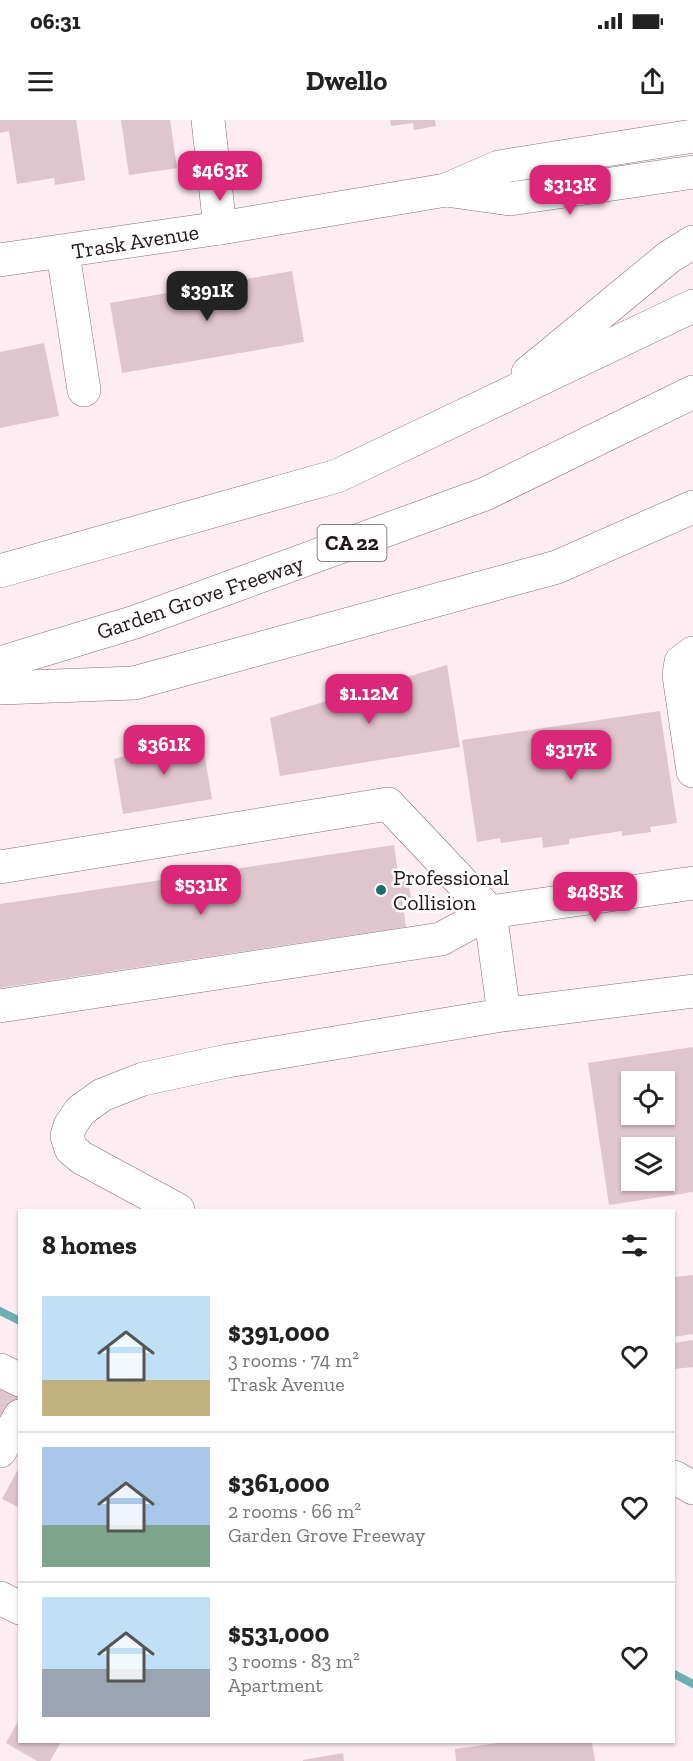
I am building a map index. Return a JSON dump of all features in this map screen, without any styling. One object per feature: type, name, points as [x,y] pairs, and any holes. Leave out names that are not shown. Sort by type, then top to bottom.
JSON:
[{"type":"main road","points":[[208,120],[220,228]]},
{"type":"main road","name":"Trask Avenue","points":[[0,260],[220,228],[446,190],[499,167],[693,136]]},
{"type":"main road","name":"Trask Avenue","points":[[446,190],[510,199],[693,172]]},
{"type":"main road","points":[[489,405],[681,250]]},
{"type":"main road","points":[[63,252],[84,390]]},
{"type":"main road","points":[[0,571],[337,476],[693,306]]},
{"type":"main road","name":"Garden Grove Freeway","points":[[0,663],[135,622],[485,494],[693,393]]},
{"type":"main road","points":[[0,688],[134,683],[557,567],[693,507]]},
{"type":"main road","points":[[693,652],[681,662],[679,675],[693,771]]},
{"type":"main road","points":[[0,867],[388,804],[490,912],[504,1014]]},
{"type":"main road","points":[[0,1006],[441,939],[490,912],[693,883]]},
{"type":"main road","points":[[176,1209],[82,1158],[71,1149],[67,1136],[70,1126],[80,1111],[102,1095],[143,1079],[227,1061],[504,1014],[693,991]]},
{"type":"main road","points":[[0,1370],[18,1379]]},
{"type":"main road","points":[[0,1451],[18,1420]]},
{"type":"main road","points":[[675,1478],[693,1488]]},
{"type":"main road","points":[[0,1598],[18,1607]]},
{"type":"building","points":[[0,120],[76,120],[85,180],[55,185],[54,178],[17,184],[9,131],[0,133]]},
{"type":"building","points":[[121,120],[170,120],[177,168],[129,175]]},
{"type":"building","points":[[390,120],[435,120],[436,126],[414,130],[413,123],[391,126]]},
{"type":"building","points":[[292,271],[304,342],[122,373],[110,303]]},
{"type":"building","points":[[44,343],[59,416],[0,428],[0,352]]},
{"type":"building","points":[[447,665],[460,747],[280,776],[270,718]]},
{"type":"building","points":[[660,711],[677,823],[650,827],[651,832],[622,836],[622,831],[569,839],[569,844],[543,848],[542,837],[501,843],[500,838],[477,842],[462,740]]},
{"type":"building","points":[[201,734],[212,799],[123,814],[114,759]]},
{"type":"building","points":[[394,845],[398,872],[406,871],[411,898],[402,899],[406,927],[0,988],[0,904]]},
{"type":"building","points":[[693,1047],[693,1192],[609,1205],[588,1063]]},
{"type":"building","points":[[693,1275],[693,1334],[675,1337],[675,1277]]},
{"type":"building","points":[[693,1340],[693,1367],[675,1369],[675,1343]]},
{"type":"building","points":[[0,1386],[18,1394],[18,1407],[0,1441]]},
{"type":"building","points":[[18,1470],[18,1507],[2,1499]]},
{"type":"building","points":[[18,1722],[18,1743],[60,1743],[50,1761],[37,1761],[6,1743]]},
{"type":"building","points":[[498,1743],[592,1743],[595,1761],[456,1761],[455,1749]]},
{"type":"building","points":[[343,1753],[344,1761],[303,1761],[303,1760]]},
{"type":"waterway","points":[[0,1311],[18,1320]]},
{"type":"waterway","points":[[675,1675],[693,1684]]},
{"type":"place","name":"Professional Collision","points":[[381,890]]}]
